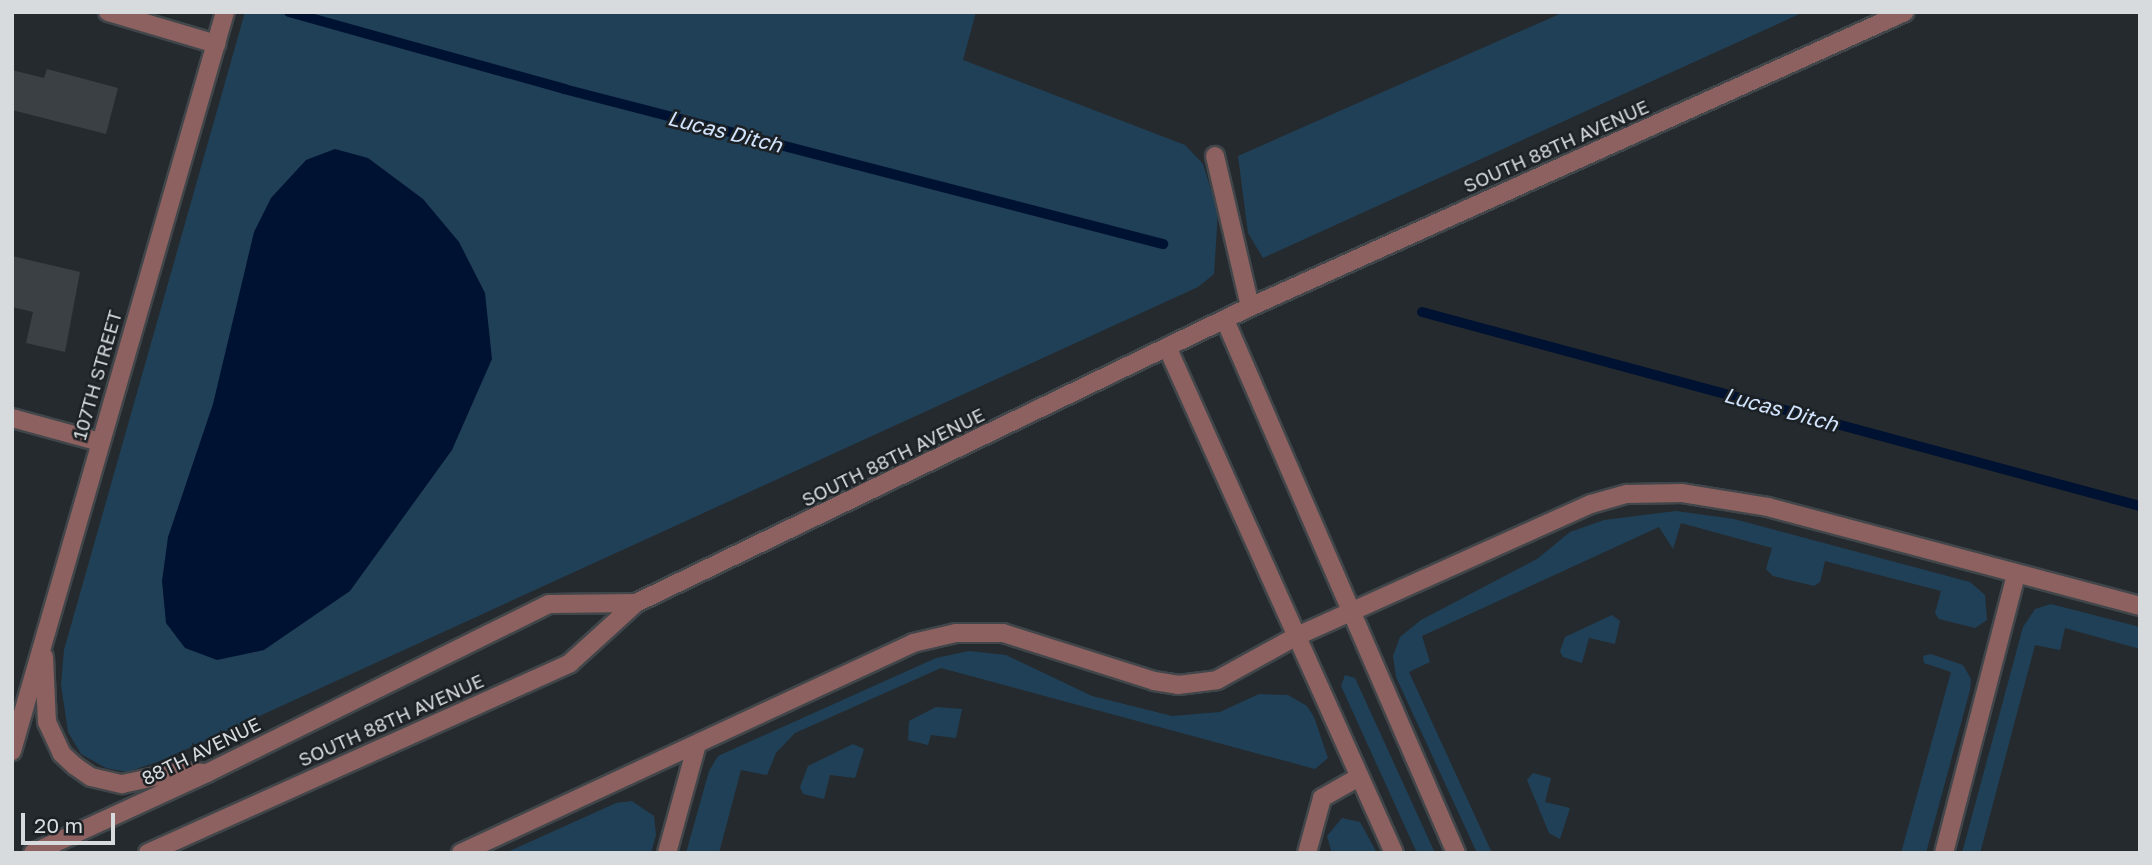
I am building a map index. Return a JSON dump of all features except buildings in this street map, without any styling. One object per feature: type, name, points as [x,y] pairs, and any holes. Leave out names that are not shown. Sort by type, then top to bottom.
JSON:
[{"type":"street","points":[[108,12],[216,44]]},
{"type":"street","name":"107TH STREET","points":[[12,751],[225,12]]},
{"type":"street","name":"SOUTH 88TH AVENUE","points":[[1226,320],[1905,12]]},
{"type":"street","points":[[1215,156],[1250,307]]},
{"type":"street","points":[[1394,853],[1168,348],[1226,320],[1350,615],[1456,853]]},
{"type":"street","name":"SOUTH 88TH AVENUE","points":[[148,853],[570,663],[636,603],[1168,348]]},
{"type":"street","points":[[12,418],[100,442]]},
{"type":"street","points":[[461,853],[937,636],[1003,633],[1126,675],[1178,685],[1217,680],[1297,636],[1350,615],[1591,503],[1655,492],[1768,507],[2140,606]]},
{"type":"street","points":[[1944,853],[2016,574]]},
{"type":"street","name":"SOUTH 88TH AVENUE","points":[[309,720],[548,604],[636,603]]},
{"type":"street","points":[[43,636],[47,722],[62,754],[75,766],[91,776],[122,784],[179,772],[207,773]]},
{"type":"street","name":"88TH AVENUE","points":[[33,853],[207,773],[309,720]]},
{"type":"street","points":[[667,853],[697,744]]},
{"type":"street","points":[[1307,853],[1322,798],[1359,777]]},
{"type":"shaded area","points":[[245,12],[976,12],[963,60],[1185,145],[1203,164],[1218,212],[1214,274],[1198,287],[163,760],[127,772],[106,768],[81,754],[68,732],[61,685],[64,650]]},
{"type":"shaded area","points":[[1564,12],[1804,12],[1263,258],[1248,233],[1238,156]]},
{"type":"shaded area","points":[[335,149],[368,158],[423,199],[459,242],[485,293],[492,359],[452,450],[350,591],[264,650],[217,660],[185,648],[166,623],[162,581],[168,537],[213,404],[254,232],[271,198],[306,160]]},
{"type":"shaded area","points":[[1676,511],[1734,519],[1970,582],[1985,595],[1987,620],[1975,628],[1939,619],[1935,613],[1941,591],[1825,561],[1820,582],[1814,586],[1773,576],[1766,569],[1772,548],[1681,523],[1673,549],[1659,527],[1422,636],[1430,662],[1409,672],[1492,853],[1477,853],[1396,677],[1393,656],[1400,637],[1421,620],[1537,559],[1570,532],[1604,520]]},
{"type":"shaded area","points":[[2051,604],[2140,627],[2140,649],[2065,628],[2060,650],[2035,645],[1980,853],[1962,853],[2023,627],[2035,609]]},
{"type":"shaded area","points":[[1612,615],[1620,621],[1615,644],[1589,638],[1582,663],[1563,657],[1560,651],[1565,637]]},
{"type":"shaded area","points":[[969,651],[1006,655],[1092,696],[1172,716],[1220,712],[1259,694],[1288,695],[1307,706],[1314,717],[1328,758],[1315,769],[941,668],[795,733],[776,753],[767,775],[741,770],[719,853],[686,853],[709,771],[718,756],[936,658]]},
{"type":"shaded area","points":[[1931,654],[1963,665],[1971,679],[1970,690],[1926,853],[1901,853],[1951,672],[1924,663],[1923,656]]},
{"type":"shaded area","points":[[1345,675],[1355,678],[1435,853],[1417,853],[1341,686]]},
{"type":"shaded area","points":[[936,707],[962,709],[956,738],[931,735],[928,745],[908,740],[909,721]]},
{"type":"shaded area","points":[[853,744],[864,749],[855,778],[830,775],[824,799],[803,794],[800,787],[808,766]]},
{"type":"shaded area","points":[[1533,773],[1551,778],[1545,802],[1570,808],[1560,839],[1549,833],[1527,780]]},
{"type":"shaded area","points":[[632,801],[654,816],[656,835],[651,853],[505,853],[616,803]]},
{"type":"shaded area","points":[[1342,818],[1360,822],[1377,853],[1332,853],[1327,836]]},
{"type":"waterway","name":"Lucas Ditch","points":[[289,12],[564,89],[1163,244]]},
{"type":"waterway","name":"Lucas Ditch","points":[[1422,312],[2140,506]]}]
